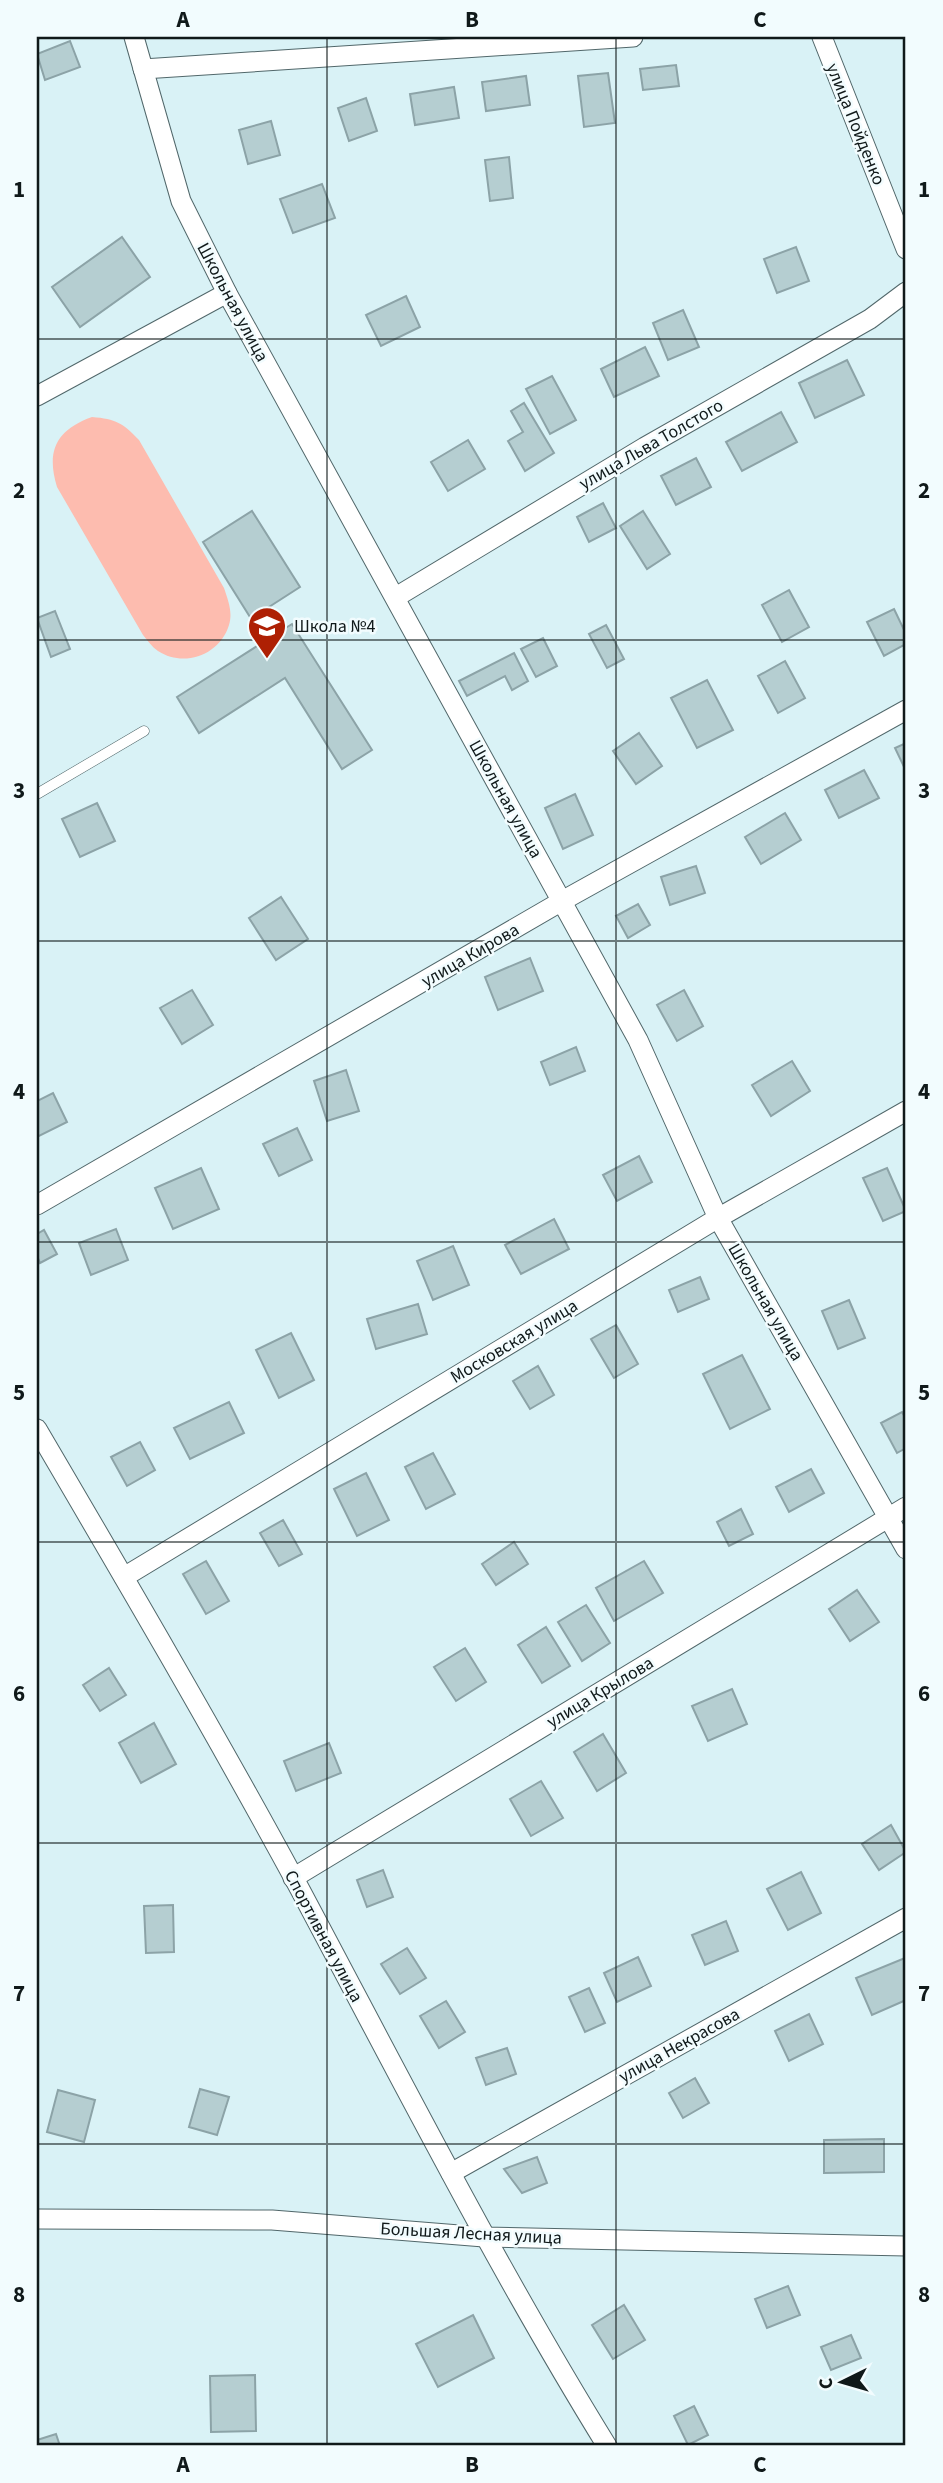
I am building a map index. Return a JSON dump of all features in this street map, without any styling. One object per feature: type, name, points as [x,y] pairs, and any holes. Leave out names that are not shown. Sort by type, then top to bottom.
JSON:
[{"type":"street","name":"Школьная улица","points":[[134,37],[181,201],[227,293],[638,1040],[718,1217],[906,1549]]},
{"type":"street","points":[[144,69],[633,37]]},
{"type":"street","name":"улица Пойденко","points":[[822,37],[906,249]]},
{"type":"street","name":"улица Льва Толстого","points":[[396,597],[645,447],[870,320],[906,292]]},
{"type":"street","points":[[37,396],[227,293]]},
{"type":"street","name":"улица Кирова","points":[[37,1205],[562,901],[906,710]]},
{"type":"street","name":"Московская улица","points":[[124,1577],[718,1217],[906,1111]]},
{"type":"street","name":"Спортивная улица","points":[[37,1429],[124,1577],[293,1878],[484,2237],[607,2446]]},
{"type":"street","name":"улица Крылова","points":[[293,1878],[906,1507]]},
{"type":"street","name":"улица Некрасова","points":[[451,2173],[906,1918]]},
{"type":"street","name":"Большая Лесная улица","points":[[37,2219],[272,2220],[484,2237],[906,2246]]},
{"type":"lane","points":[[37,794],[144,731]]},
{"type":"shaded area","points":[[92,417],[119,423],[139,440],[224,588],[230,611],[229,625],[218,644],[200,656],[168,656],[150,644],[57,487],[53,463],[57,443],[70,428]]},
{"type":"building","points":[[70,41],[80,67],[45,80],[37,54]]},
{"type":"building","points":[[676,65],[679,86],[643,90],[640,69]]},
{"type":"building","points":[[608,73],[615,123],[584,127],[578,76]]},
{"type":"building","points":[[526,76],[530,105],[486,111],[482,82]]},
{"type":"building","points":[[454,87],[459,118],[415,125],[410,94]]},
{"type":"building","points":[[366,98],[377,131],[349,141],[338,108]]},
{"type":"building","points":[[271,121],[280,155],[248,164],[239,130]]},
{"type":"building","points":[[509,157],[513,198],[490,201],[485,160]]},
{"type":"building","points":[[322,184],[335,218],[293,233],[280,199]]},
{"type":"building","points":[[122,237],[150,277],[80,327],[52,287]]},
{"type":"building","points":[[796,247],[809,281],[777,293],[764,259]]},
{"type":"building","points":[[406,296],[420,327],[381,346],[366,315]]},
{"type":"building","points":[[683,310],[699,347],[668,360],[653,323]]},
{"type":"building","points":[[645,347],[659,376],[614,397],[601,369]]},
{"type":"building","points":[[847,360],[864,395],[815,418],[799,383]]},
{"type":"building","points":[[552,376],[576,420],[550,434],[526,389]]},
{"type":"building","points":[[524,403],[554,453],[525,471],[508,441],[523,432],[511,411]]},
{"type":"building","points":[[781,412],[797,442],[742,471],[726,442]]},
{"type":"building","points":[[468,440],[485,469],[448,491],[431,462]]},
{"type":"building","points":[[696,458],[711,487],[676,505],[661,476]]},
{"type":"building","points":[[603,503],[616,528],[589,542],[577,517]]},
{"type":"building","name":"Школа №4","points":[[252,511],[300,587],[269,607],[284,629],[292,624],[372,750],[342,769],[285,678],[199,733],[177,697],[265,641],[203,542]]},
{"type":"building","points":[[643,511],[670,554],[647,569],[620,526]]},
{"type":"building","points":[[789,590],[809,627],[782,642],[762,605]]},
{"type":"building","points":[[894,609],[906,634],[906,644],[884,656],[867,622]]},
{"type":"building","points":[[55,611],[70,649],[51,657],[37,618]]},
{"type":"building","points":[[606,625],[624,659],[607,668],[589,634]]},
{"type":"building","points":[[543,638],[557,666],[536,677],[521,649]]},
{"type":"building","points":[[514,653],[528,681],[512,690],[505,676],[467,696],[459,681]]},
{"type":"building","points":[[785,661],[805,698],[778,713],[758,676]]},
{"type":"building","points":[[707,680],[733,730],[697,748],[671,698]]},
{"type":"building","points":[[639,733],[662,766],[636,784],[613,751]]},
{"type":"building","points":[[906,743],[906,771],[895,748]]},
{"type":"building","points":[[864,770],[879,798],[839,818],[825,790]]},
{"type":"building","points":[[575,794],[593,835],[563,849],[545,808]]},
{"type":"building","points":[[97,803],[115,841],[80,857],[62,819]]},
{"type":"building","points":[[785,813],[801,840],[761,864],[745,837]]},
{"type":"building","points":[[696,866],[705,893],[670,905],[661,877]]},
{"type":"building","points":[[281,897],[308,939],[276,960],[249,918]]},
{"type":"building","points":[[638,904],[650,925],[628,938],[616,916]]},
{"type":"building","points":[[530,958],[543,991],[498,1010],[485,977]]},
{"type":"building","points":[[192,990],[213,1025],[182,1044],[160,1008]]},
{"type":"building","points":[[684,990],[703,1026],[677,1041],[657,1005]]},
{"type":"building","points":[[576,1047],[585,1071],[550,1085],[541,1062]]},
{"type":"building","points":[[792,1061],[810,1091],[771,1116],[752,1085]]},
{"type":"building","points":[[346,1070],[359,1111],[327,1121],[314,1081]]},
{"type":"building","points":[[53,1093],[67,1122],[37,1137],[37,1101]]},
{"type":"building","points":[[297,1128],[312,1160],[279,1176],[263,1144]]},
{"type":"building","points":[[639,1156],[652,1182],[617,1201],[603,1175]]},
{"type":"building","points":[[201,1168],[219,1209],[173,1229],[155,1188]]},
{"type":"building","points":[[887,1168],[906,1211],[883,1221],[863,1178]]},
{"type":"building","points":[[554,1219],[569,1249],[521,1274],[505,1245]]},
{"type":"building","points":[[116,1229],[128,1260],[91,1275],[79,1243]]},
{"type":"building","points":[[44,1230],[57,1254],[40,1263],[37,1256],[37,1234]]},
{"type":"building","points":[[453,1246],[469,1285],[433,1300],[417,1261]]},
{"type":"building","points":[[700,1277],[709,1299],[678,1312],[669,1290]]},
{"type":"building","points":[[849,1300],[865,1338],[838,1349],[822,1311]]},
{"type":"building","points":[[418,1304],[427,1334],[376,1349],[367,1319]]},
{"type":"building","points":[[616,1325],[638,1364],[614,1378],[591,1339]]},
{"type":"building","points":[[291,1333],[314,1380],[279,1398],[256,1350]]},
{"type":"building","points":[[742,1355],[770,1409],[730,1429],[703,1374]]},
{"type":"building","points":[[538,1366],[554,1395],[530,1409],[513,1381]]},
{"type":"building","points":[[229,1402],[244,1433],[190,1459],[174,1428]]},
{"type":"building","points":[[902,1412],[906,1419],[906,1448],[897,1453],[881,1423]]},
{"type":"building","points":[[140,1442],[155,1470],[127,1486],[111,1457]]},
{"type":"building","points":[[433,1453],[455,1494],[426,1509],[405,1467]]},
{"type":"building","points":[[811,1469],[824,1493],[789,1512],[776,1487]]},
{"type":"building","points":[[366,1473],[389,1520],[357,1536],[334,1489]]},
{"type":"building","points":[[741,1509],[753,1534],[729,1546],[717,1522]]},
{"type":"building","points":[[283,1520],[302,1554],[279,1566],[260,1533]]},
{"type":"building","points":[[514,1542],[528,1564],[496,1585],[482,1564]]},
{"type":"building","points":[[206,1561],[229,1601],[206,1614],[183,1574]]},
{"type":"building","points":[[644,1561],[663,1593],[614,1621],[596,1588]]},
{"type":"building","points":[[857,1590],[879,1622],[850,1641],[829,1609]]},
{"type":"building","points":[[586,1605],[610,1643],[582,1661],[558,1622]]},
{"type":"building","points":[[546,1627],[570,1666],[542,1683],[518,1645]]},
{"type":"building","points":[[465,1648],[486,1682],[456,1701],[434,1667]]},
{"type":"building","points":[[109,1668],[126,1695],[100,1711],[83,1685]]},
{"type":"building","points":[[732,1689],[747,1724],[708,1741],[692,1706]]},
{"type":"building","points":[[154,1723],[176,1764],[141,1783],[119,1743]]},
{"type":"building","points":[[603,1734],[626,1773],[597,1791],[574,1752]]},
{"type":"building","points":[[329,1743],[341,1773],[296,1791],[284,1761]]},
{"type":"building","points":[[541,1781],[563,1818],[531,1836],[510,1799]]},
{"type":"building","points":[[891,1825],[906,1852],[879,1870],[862,1844]]},
{"type":"building","points":[[383,1870],[393,1897],[367,1907],[357,1880]]},
{"type":"building","points":[[801,1872],[821,1913],[788,1930],[767,1889]]},
{"type":"building","points":[[173,1905],[174,1952],[146,1953],[144,1906]]},
{"type":"building","points":[[726,1921],[738,1951],[705,1965],[692,1935]]},
{"type":"building","points":[[407,1948],[426,1978],[400,1994],[381,1964]]},
{"type":"building","points":[[638,1957],[651,1986],[617,2002],[604,1973]]},
{"type":"building","points":[[905,1958],[906,2000],[872,2015],[856,1978]]},
{"type":"building","points":[[589,1988],[605,2023],[585,2032],[569,1997]]},
{"type":"building","points":[[446,2001],[465,2032],[439,2048],[420,2016]]},
{"type":"building","points":[[809,2014],[823,2044],[789,2061],[775,2031]]},
{"type":"building","points":[[507,2048],[516,2074],[486,2085],[476,2058]]},
{"type":"building","points":[[695,2078],[709,2103],[683,2118],[669,2093]]},
{"type":"building","points":[[200,2089],[229,2097],[217,2135],[189,2127]]},
{"type":"building","points":[[58,2090],[95,2100],[84,2142],[47,2132]]},
{"type":"building","points":[[884,2139],[884,2172],[824,2173],[824,2140]]},
{"type":"building","points":[[537,2157],[547,2183],[522,2193],[504,2169]]},
{"type":"building","points":[[788,2286],[800,2315],[767,2328],[755,2299]]},
{"type":"building","points":[[624,2305],[645,2340],[613,2359],[592,2325]]},
{"type":"building","points":[[473,2315],[494,2358],[438,2387],[416,2344]]},
{"type":"building","points":[[851,2335],[861,2358],[831,2370],[821,2347]]},
{"type":"building","points":[[255,2375],[256,2431],[211,2432],[210,2376]]},
{"type":"building","points":[[694,2406],[708,2435],[688,2445],[674,2416]]},
{"type":"building","points":[[56,2434],[60,2446],[37,2446],[37,2440]]},
{"type":"place","name":"Школа №4","points":[[267,660]]}]
